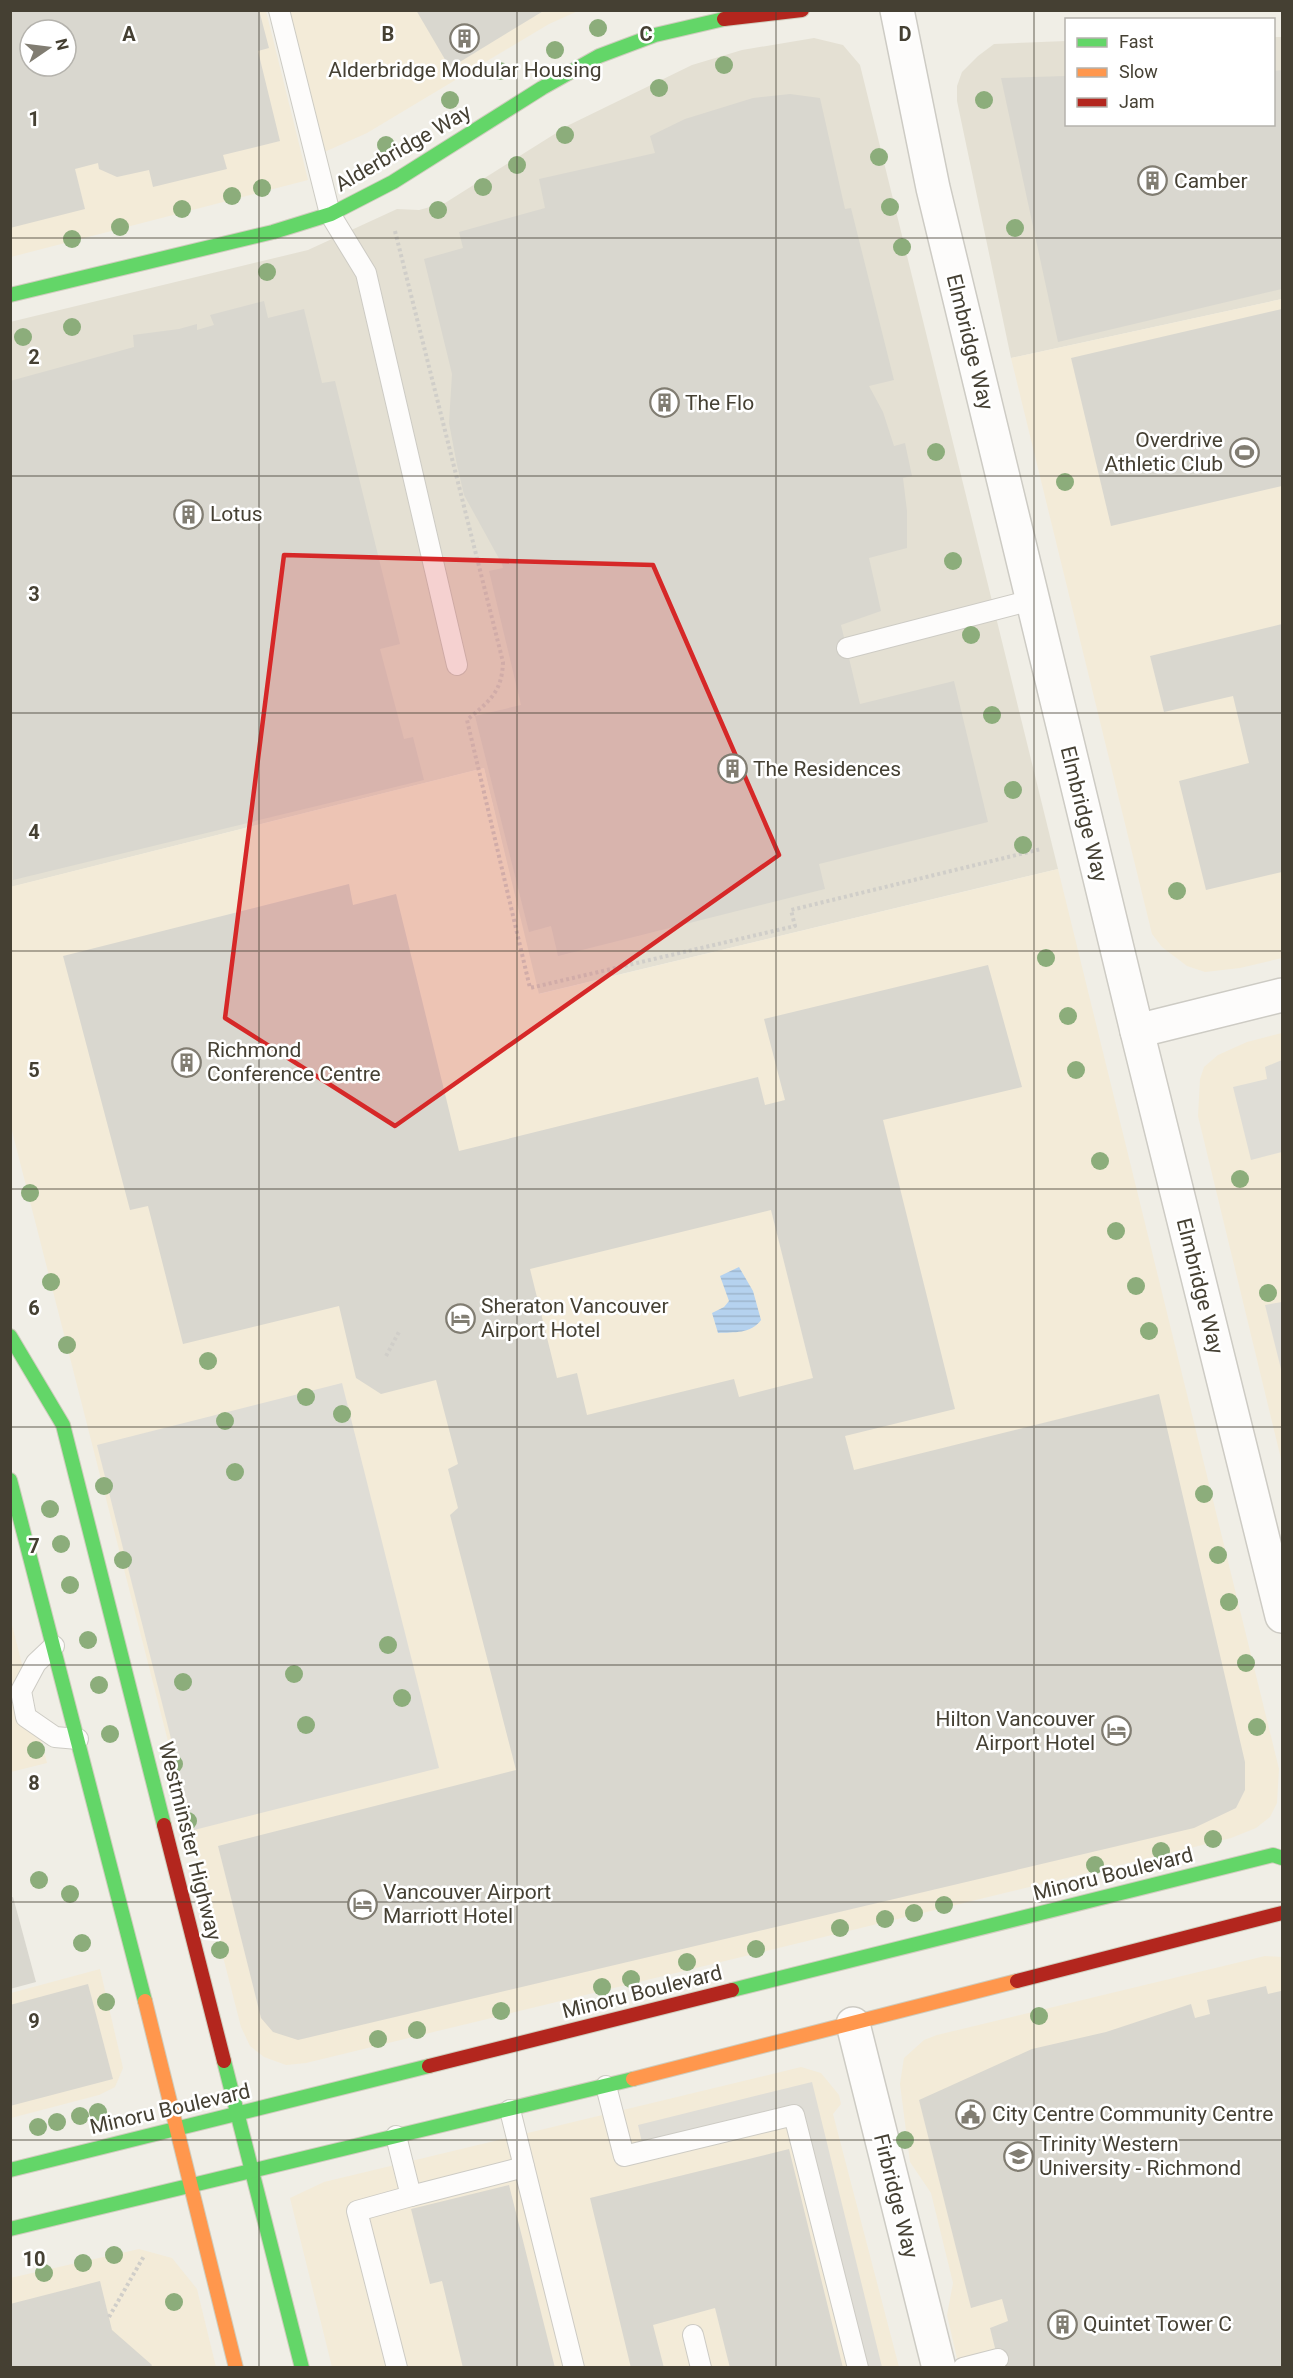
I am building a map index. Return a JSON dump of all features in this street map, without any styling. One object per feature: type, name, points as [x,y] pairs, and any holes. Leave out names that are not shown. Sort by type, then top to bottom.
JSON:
[{"type":"street","name":"Alderbridge Way","points":[[10,295],[279,230],[330,214],[397,180],[573,69],[676,28],[749,14],[802,10]]},
{"type":"street","name":"Elmbridge Way","points":[[897,10],[933,189],[1137,1031],[1282,1616]]},
{"type":"street","points":[[1137,1031],[1282,996]]},
{"type":"street","name":"Westminster Highway","points":[[10,1336],[63,1425],[302,2367]]},
{"type":"street","points":[[10,1480],[78,1738],[236,2367]]},
{"type":"street","name":"Minoru Boulevard","points":[[10,2170],[1273,1855],[1282,1858]]},
{"type":"street","points":[[10,2229],[510,2110],[1282,1913]]},
{"type":"street","name":"Firbridge Way","points":[[852,2024],[939,2367]]},
{"type":"lane","points":[[279,10],[330,214],[366,273],[458,665]]},
{"type":"lane","points":[[847,648],[1032,600]]},
{"type":"lane","points":[[54,1646],[36,1663],[21,1691],[17,1709],[55,1737],[78,1738]]},
{"type":"lane","points":[[606,2086],[624,2156],[794,2115],[858,2367]]},
{"type":"lane","points":[[510,2110],[574,2367]]},
{"type":"lane","points":[[396,2136],[411,2196]]},
{"type":"lane","points":[[397,2367],[357,2211],[524,2167]]},
{"type":"lane","points":[[693,2335],[701,2367]]},
{"type":"lane","points":[[963,2367],[998,2359]]},
{"type":"path","points":[[395,231],[503,662],[502,681],[494,697],[467,720],[530,988],[795,926],[791,910],[1041,849]]},
{"type":"path","points":[[386,1356],[399,1330]]},
{"type":"path","points":[[109,2317],[144,2256]]},
{"type":"highlighted area","points":[[284,555],[653,565],[779,855],[395,1126],[225,1018]]},
{"type":"shaded area","points":[[10,11],[266,11],[308,180],[11,257]]},
{"type":"shaded area","points":[[287,11],[578,11],[549,24],[367,133],[322,153]]},
{"type":"shaded area","name":"Camber","points":[[1275,37],[1282,37],[1282,299],[1011,358],[957,101],[957,86],[962,72],[994,44],[1065,41],[1065,126],[1275,126]]},
{"type":"shaded area","points":[[814,38],[843,45],[860,65],[1058,869],[538,994],[484,768],[11,887],[10,322],[308,250],[397,209],[419,210],[445,203],[569,125],[692,65],[742,50]]},
{"type":"shaded area","points":[[1282,299],[1282,958],[1240,968],[1205,972],[1187,966],[1162,947],[1152,934],[1011,358]]},
{"type":"shaded area","points":[[484,768],[539,994],[1058,869],[1279,1769],[1277,1803],[1270,1817],[1256,1828],[1231,1838],[306,2063],[286,2065],[264,2057],[250,2046],[241,2027],[11,1127],[10,887]]},
{"type":"shaded area","points":[[1282,1033],[1282,1463],[1198,1116],[1200,1079],[1204,1067],[1218,1055],[1247,1042]]},
{"type":"shaded area","points":[[1282,1060],[1282,1152],[1251,1160],[1233,1087],[1267,1079],[1265,1067]]},
{"type":"shaded area","points":[[1282,1302],[1282,1373],[1265,1305]]},
{"type":"shaded area","points":[[342,1383],[439,1768],[194,1830],[97,1445]]},
{"type":"shaded area","points":[[10,1617],[47,1763],[11,1772],[10,1772]]},
{"type":"shaded area","points":[[1265,1956],[1282,1957],[1282,2367],[959,2367],[947,2315],[953,2283],[931,2193],[910,2162],[900,2084],[904,2058],[924,2040],[937,2035]]},
{"type":"shaded area","points":[[100,1969],[123,2068],[115,2087],[99,2095],[11,2118],[11,1993]]},
{"type":"shaded area","points":[[801,2067],[821,2073],[839,2095],[841,2104],[833,2114],[899,2367],[332,2367],[290,2198],[324,2182]]},
{"type":"shaded area","points":[[812,2082],[882,2367],[861,2367],[796,2109],[643,2147],[638,2125]]},
{"type":"shaded area","points":[[139,2249],[172,2258],[197,2289],[216,2367],[11,2367],[10,2278]]},
{"type":"water","points":[[739,1267],[753,1291],[761,1320],[747,1330],[718,1333],[712,1313],[724,1307],[729,1301],[720,1276]]},
{"type":"building","points":[[10,10],[259,10],[269,48],[258,51],[280,141],[223,155],[227,169],[153,187],[149,170],[117,177],[99,169],[98,163],[75,169],[85,209],[10,228]]},
{"type":"building","name":"Alderbridge Modular Housing","points":[[416,10],[545,10],[450,68]]},
{"type":"building","name":"Camber","points":[[1282,70],[1282,289],[1058,342],[1001,78],[1065,76],[1065,126],[1275,126],[1275,71]]},
{"type":"building","name":"The Flo","points":[[790,94],[820,98],[845,209],[851,208],[894,380],[869,386],[883,412],[894,446],[905,443],[912,476],[903,478],[907,511],[907,548],[869,558],[881,611],[841,625],[860,704],[954,681],[988,822],[819,864],[825,889],[558,956],[551,926],[529,932],[475,716],[521,705],[489,571],[503,568],[502,564],[464,495],[457,465],[449,423],[452,374],[424,259],[463,248],[459,232],[545,208],[539,179],[655,153],[650,136],[685,119],[753,98]]},
{"type":"building","name":"Lotus","points":[[264,301],[268,318],[304,309],[322,383],[335,381],[400,644],[380,649],[404,739],[413,737],[424,780],[13,880],[10,381],[134,347],[133,335],[179,329],[197,324],[197,330],[214,325],[210,315]]},
{"type":"building","points":[[1282,309],[1282,486],[1111,526],[1071,358]]},
{"type":"building","points":[[1282,624],[1282,872],[1206,890],[1179,781],[1249,763],[1233,696],[1164,712],[1150,656]]},
{"type":"building","points":[[349,884],[353,905],[396,894],[459,1151],[758,1077],[765,1105],[785,1100],[764,1019],[988,965],[1022,1087],[883,1120],[955,1409],[845,1436],[854,1470],[1159,1394],[1245,1762],[1245,1790],[1236,1808],[1194,1828],[298,2040],[273,2032],[261,2018],[218,1846],[516,1770],[450,1515],[458,1508],[448,1469],[458,1464],[436,1380],[381,1394],[356,1378],[339,1306],[183,1344],[148,1206],[130,1210],[63,956]],"holes":[[[771,1210],[813,1378],[739,1397],[734,1379],[587,1415],[577,1373],[557,1378],[530,1269]]]},
{"type":"building","points":[[13,1897],[36,1982],[10,1989],[10,1898]]},
{"type":"building","points":[[88,1984],[113,2079],[10,2106],[10,2005]]},
{"type":"building","points":[[1266,1986],[1268,1994],[1281,1991],[1282,1998],[1282,2368],[1000,2368],[990,2328],[1008,2321],[1002,2299],[971,2308],[919,2100],[1032,2049],[1106,2032],[1191,2004],[1195,2018],[1210,2014],[1207,2000]]},
{"type":"building","points":[[789,2149],[843,2368],[730,2368],[715,2308],[653,2325],[664,2368],[631,2368],[590,2198]]},
{"type":"building","points":[[509,2185],[555,2368],[463,2368],[442,2281],[430,2284],[411,2209]]},
{"type":"building","points":[[100,2281],[112,2330],[152,2365],[150,2368],[10,2368],[10,2304]]},
{"type":"traffic: fast","points":[[10,295],[273,232],[331,214],[393,182],[542,88],[599,56],[655,35],[724,19]]},
{"type":"traffic: fast","points":[[10,1336],[63,1425],[164,1825]]},
{"type":"traffic: fast","points":[[10,1480],[145,2001]]},
{"type":"traffic: fast","points":[[732,1990],[1273,1855],[1282,1858]]},
{"type":"traffic: fast","points":[[224,2061],[302,2368]]},
{"type":"traffic: fast","points":[[10,2170],[429,2066]]},
{"type":"traffic: fast","points":[[10,2229],[633,2079]]},
{"type":"traffic: slow","points":[[633,2079],[1017,1981]]},
{"type":"traffic: slow","points":[[145,2001],[236,2368]]},
{"type":"traffic: jam","points":[[724,19],[802,10]]},
{"type":"traffic: jam","points":[[164,1825],[224,2061]]},
{"type":"traffic: jam","points":[[1017,1981],[1282,1913]]},
{"type":"traffic: jam","points":[[429,2066],[732,1990]]},
{"type":"place","name":"Alderbridge Modular Housing","points":[[465,39]]},
{"type":"place","name":"Camber","points":[[1153,181]]},
{"type":"place","name":"The Flo","points":[[664,403]]},
{"type":"place","name":"Overdrive Athletic Club","points":[[1244,452]]},
{"type":"place","name":"Lotus","points":[[189,514]]},
{"type":"place","name":"The Residences","points":[[732,769]]},
{"type":"place","name":"Richmond Conference Centre","points":[[186,1062]]},
{"type":"place","name":"Sheraton Vancouver Airport Hotel","points":[[460,1318]]},
{"type":"place","name":"Hilton Vancouver Airport Hotel","points":[[1116,1731]]},
{"type":"place","name":"Vancouver Airport Marriott Hotel","points":[[362,1904]]},
{"type":"place","name":"City Centre Community Centre","points":[[971,2114]]},
{"type":"place","name":"Trinity Western University - Richmond","points":[[1018,2156]]},
{"type":"place","name":"Quintet Tower C","points":[[1062,2324]]}]
